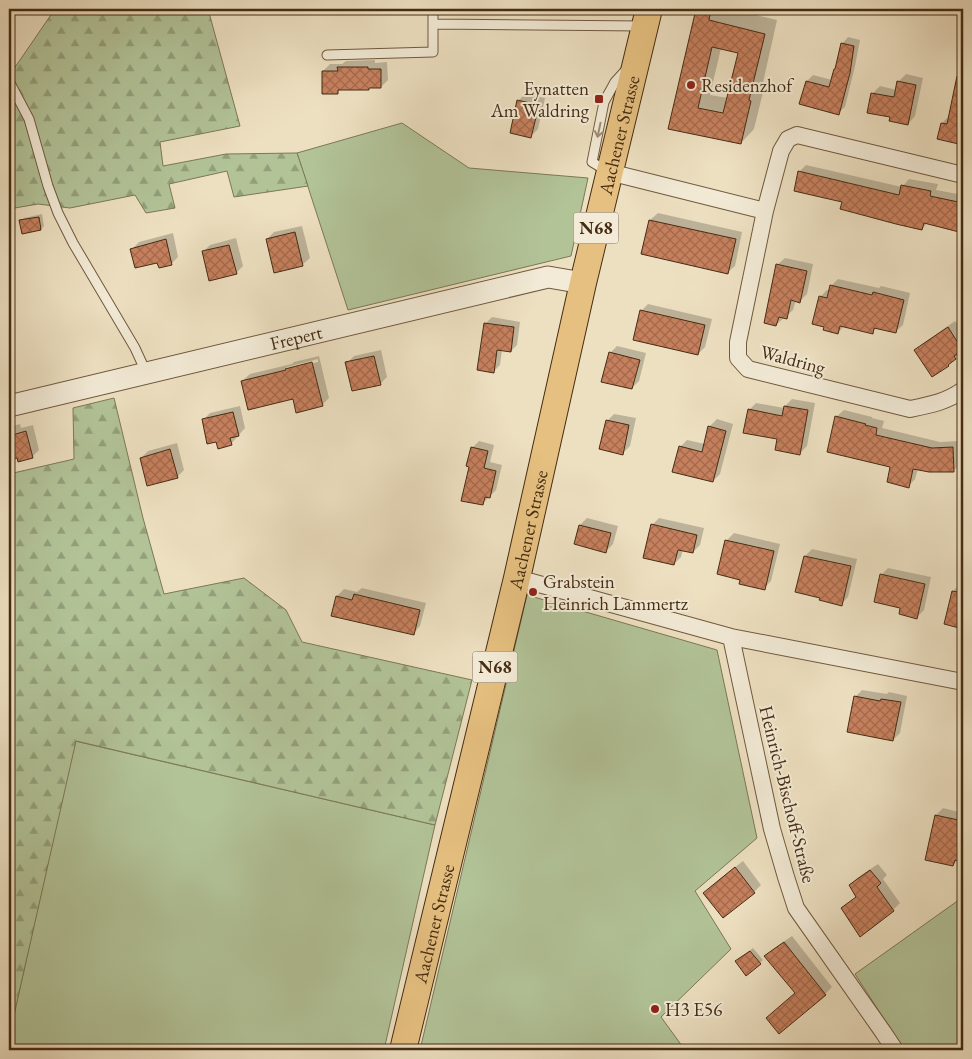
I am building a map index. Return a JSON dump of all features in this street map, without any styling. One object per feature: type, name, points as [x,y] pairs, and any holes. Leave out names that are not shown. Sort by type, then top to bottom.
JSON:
[{"type":"main road","name":"Aachener Strasse","points":[[403,1050],[517,578],[583,283],[647,17]]},
{"type":"street","name":"Waldring","points":[[961,397],[910,409],[748,369],[738,358],[738,342],[765,211],[781,151],[788,140],[797,135],[963,175]]},
{"type":"street","points":[[609,172],[765,211]]},
{"type":"street","name":"Frepert","points":[[9,406],[548,277],[583,283]]},
{"type":"street","points":[[517,578],[731,637],[963,682]]},
{"type":"street","name":"Heinrich-Bischoff-Straße","points":[[731,637],[772,829],[796,908],[895,1050]]},
{"type":"lane","points":[[327,55],[433,52],[433,10]]},
{"type":"lane","points":[[433,24],[647,17]]},
{"type":"lane","points":[[9,81],[29,119],[48,186],[58,213],[146,372]]},
{"type":"green space","points":[[55,9],[208,9],[240,126],[160,142],[163,166],[226,154],[297,153],[308,186],[234,197],[227,171],[169,184],[175,208],[146,213],[135,195],[70,208],[38,204],[9,209],[9,76]]},
{"type":"green space","points":[[402,123],[469,168],[588,178],[571,256],[348,310],[297,153]]},
{"type":"green space","points":[[114,398],[143,518],[164,594],[244,578],[286,610],[302,642],[472,680],[435,825],[76,741],[9,1037],[9,474],[74,459],[73,408]]},
{"type":"green space","points":[[527,595],[717,650],[757,838],[695,891],[731,949],[661,1017],[685,1050],[420,1050]]},
{"type":"green space","points":[[75,741],[435,825],[384,1050],[9,1050],[9,1037]]},
{"type":"green space","points":[[963,897],[963,1050],[904,1050],[855,974]]},
{"type":"building","name":"Residenzhof","points":[[696,9],[711,9],[709,20],[765,34],[749,100],[751,101],[741,144],[668,129]],"holes":[[[712,47],[738,53],[723,113],[698,108]]]},
{"type":"building","points":[[841,43],[854,46],[850,73],[839,115],[799,104],[806,81],[829,87]]},
{"type":"building","points":[[337,67],[381,69],[381,88],[338,90],[338,94],[322,94],[322,71],[338,71]]},
{"type":"building","points":[[957,76],[963,77],[963,145],[937,139],[941,123],[947,124]]},
{"type":"building","points":[[897,81],[916,85],[908,125],[889,121],[890,117],[867,113],[871,93],[894,97]]},
{"type":"building","points":[[517,100],[539,105],[531,138],[510,133]]},
{"type":"building","points":[[798,171],[899,195],[901,185],[931,191],[930,196],[963,203],[963,233],[924,223],[922,230],[840,209],[842,202],[794,191]]},
{"type":"building","points":[[39,217],[41,230],[22,234],[19,220]]},
{"type":"building","points":[[649,220],[736,239],[728,274],[641,254]]},
{"type":"building","points":[[295,232],[303,266],[274,273],[266,239]]},
{"type":"building","points":[[166,239],[172,265],[159,268],[157,263],[135,268],[130,249]]},
{"type":"building","points":[[229,245],[237,274],[209,281],[202,251]]},
{"type":"building","points":[[776,264],[807,271],[800,303],[791,300],[787,319],[779,317],[776,326],[764,323]]},
{"type":"building","points":[[830,285],[872,295],[873,292],[904,300],[896,333],[874,328],[873,334],[840,326],[838,334],[823,330],[824,327],[812,324],[819,296],[827,298]]},
{"type":"building","points":[[640,310],[705,325],[698,355],[633,340]]},
{"type":"building","points":[[484,323],[514,327],[511,352],[497,350],[494,373],[477,370]]},
{"type":"building","points":[[948,327],[963,351],[954,356],[956,359],[949,366],[932,377],[914,350]]},
{"type":"building","points":[[609,352],[640,360],[632,389],[601,382]]},
{"type":"building","points":[[374,356],[381,385],[352,391],[345,362]]},
{"type":"building","points":[[312,362],[323,406],[296,413],[293,399],[248,410],[241,381]]},
{"type":"building","points":[[784,406],[808,410],[800,455],[775,450],[777,439],[743,433],[748,409],[782,416]]},
{"type":"building","points":[[233,412],[239,436],[230,438],[232,445],[218,449],[216,442],[207,444],[202,419]]},
{"type":"building","points":[[835,416],[877,428],[876,435],[932,448],[953,447],[954,472],[929,472],[913,469],[909,488],[887,482],[890,467],[827,452]]},
{"type":"building","points":[[606,420],[629,425],[623,455],[599,449]]},
{"type":"building","points":[[708,426],[726,431],[713,482],[672,472],[679,446],[702,452]]},
{"type":"building","points":[[26,431],[33,458],[18,462],[17,458],[9,460],[9,436]]},
{"type":"building","points":[[471,447],[488,451],[484,468],[496,471],[490,498],[485,497],[483,505],[461,501],[469,467],[466,466]]},
{"type":"building","points":[[170,449],[178,478],[147,486],[140,458]]},
{"type":"building","points":[[651,524],[697,535],[693,553],[678,550],[674,565],[643,558]]},
{"type":"building","points":[[579,525],[611,533],[606,553],[574,544]]},
{"type":"building","points":[[725,540],[774,551],[765,590],[739,584],[740,580],[717,574]]},
{"type":"building","points":[[804,556],[851,566],[842,606],[795,592]]},
{"type":"building","points":[[880,574],[925,584],[917,619],[899,614],[900,608],[874,602]]},
{"type":"building","points":[[952,591],[963,593],[963,629],[944,624]]},
{"type":"building","points":[[354,594],[420,610],[414,635],[331,616],[336,596],[352,600]]},
{"type":"building","points":[[854,696],[880,701],[881,699],[901,702],[893,741],[847,732]]},
{"type":"building","points":[[935,815],[963,821],[963,862],[955,860],[953,866],[925,860]]},
{"type":"building","points":[[735,867],[755,893],[723,918],[703,893]]},
{"type":"building","points":[[870,870],[881,883],[877,887],[894,911],[860,937],[841,908],[856,897],[849,885]]},
{"type":"building","points":[[784,942],[826,995],[779,1034],[766,1018],[795,993],[764,956]]},
{"type":"building","points":[[750,951],[761,964],[746,976],[735,961]]},
{"type":"place","name":"Residenzhof","points":[[691,85]]},
{"type":"place","name":"Eynatten Am Waldring","points":[[599,99]]},
{"type":"place","name":"Grabstein Heinrich Lammertz","points":[[533,592]]},
{"type":"place","name":"H3 E56","points":[[655,1009]]}]
